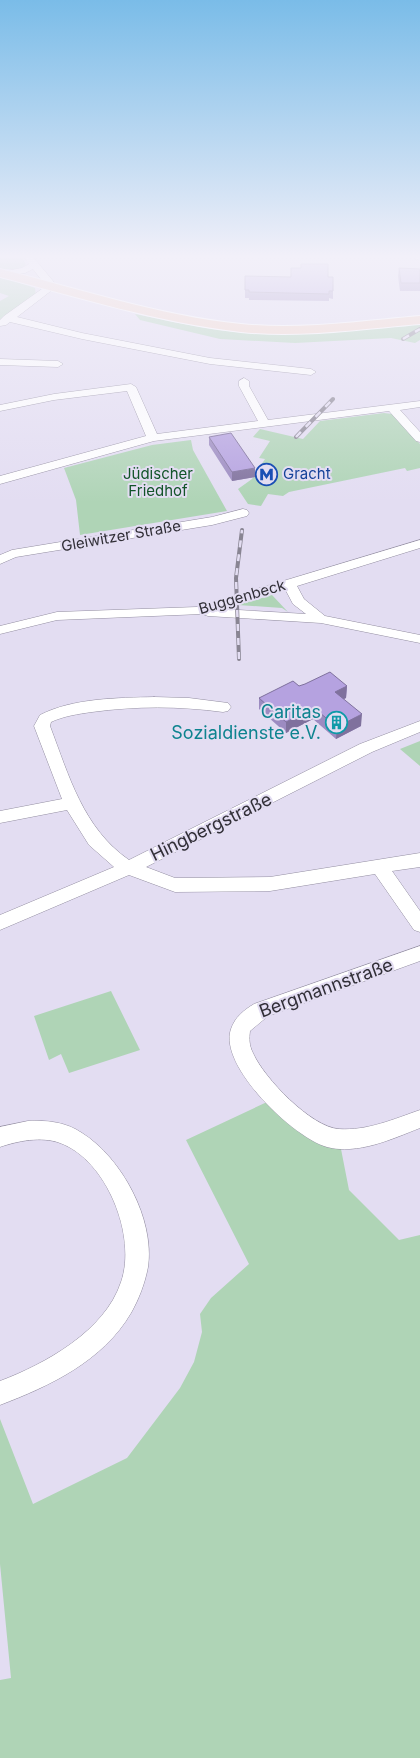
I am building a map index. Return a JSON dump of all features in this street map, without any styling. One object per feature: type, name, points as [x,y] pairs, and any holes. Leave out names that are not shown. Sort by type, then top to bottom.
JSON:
[{"type":"street","points":[[98,339],[210,361],[311,372]]},
{"type":"street","points":[[0,362],[58,364]]},
{"type":"street","points":[[244,381],[244,386],[266,424]]},
{"type":"street","points":[[0,408],[54,397],[131,388],[153,438]]},
{"type":"street","points":[[0,480],[153,438],[420,404]]},
{"type":"street","points":[[392,408],[420,439]]},
{"type":"street","name":"Gleiwitzer Straße","points":[[0,560],[12,554],[212,521],[243,513]]},
{"type":"street","name":"Buggenbeck","points":[[0,630],[57,616],[198,611],[420,544]]},
{"type":"street","points":[[289,584],[298,601],[321,619]]},
{"type":"street","points":[[273,589],[305,618]]},
{"type":"street","points":[[198,611],[321,619],[420,639]]},
{"type":"street","points":[[224,707],[196,703],[146,702],[72,710],[51,715],[45,719],[42,726],[71,802],[93,839],[129,868],[152,876],[164,883],[270,884],[420,860]]},
{"type":"street","name":"Hingbergstraße","points":[[0,923],[129,868],[366,748],[420,726]]},
{"type":"street","points":[[0,817],[71,802]]},
{"type":"street","points":[[380,867],[420,926]]},
{"type":"street","name":"Bergmannstraße","points":[[420,953],[261,1010],[249,1017],[239,1031],[239,1048],[248,1065],[289,1111],[313,1131],[327,1137],[348,1139],[364,1137],[420,1119]]},
{"type":"street","points":[[0,1137],[24,1131],[46,1131],[74,1139],[106,1166],[122,1194],[133,1226],[136,1273],[132,1287],[115,1317],[100,1334],[62,1364],[38,1377],[0,1393]]},
{"type":"green space","points":[[221,339],[371,339],[295,343]]},
{"type":"green space","points":[[396,339],[420,339],[415,343]]},
{"type":"green space","points":[[384,413],[392,414],[420,444],[420,468],[407,471],[405,468],[289,492],[283,496],[268,494],[261,506],[248,504],[238,489],[252,479],[265,459],[259,458],[270,441],[253,437],[260,429],[303,439],[320,421]]},
{"type":"green space","name":"Jüdischer Friedhof","points":[[191,440],[193,450],[227,511],[80,535],[76,500],[64,468],[152,445]]},
{"type":"green space","points":[[272,595],[288,612],[282,608],[238,605]]},
{"type":"green space","points":[[420,741],[420,766],[400,749]]},
{"type":"green space","points":[[111,991],[140,1050],[69,1073],[61,1054],[49,1060],[34,1016]]},
{"type":"green space","points":[[267,1102],[300,1132],[318,1142],[341,1149],[349,1190],[399,1240],[420,1235],[420,1758],[0,1758],[0,1680],[11,1678],[0,1564],[0,1419],[33,1504],[127,1458],[180,1388],[194,1362],[202,1332],[200,1314],[211,1298],[249,1264],[186,1140]]},
{"type":"building","points":[[231,433],[255,468],[232,472],[209,437]]},
{"type":"building","points":[[330,672],[347,686],[335,692],[362,714],[337,727],[314,708],[286,722],[259,698],[293,681],[299,686]]},
{"type":"railway","points":[[296,437],[333,399]]},
{"type":"railway","points":[[239,659],[236,578],[242,530]]},
{"type":"place","name":"Gracht","points":[[267,474]]},
{"type":"place","name":"Caritas Sozialdienste e.V.","points":[[337,722]]}]
